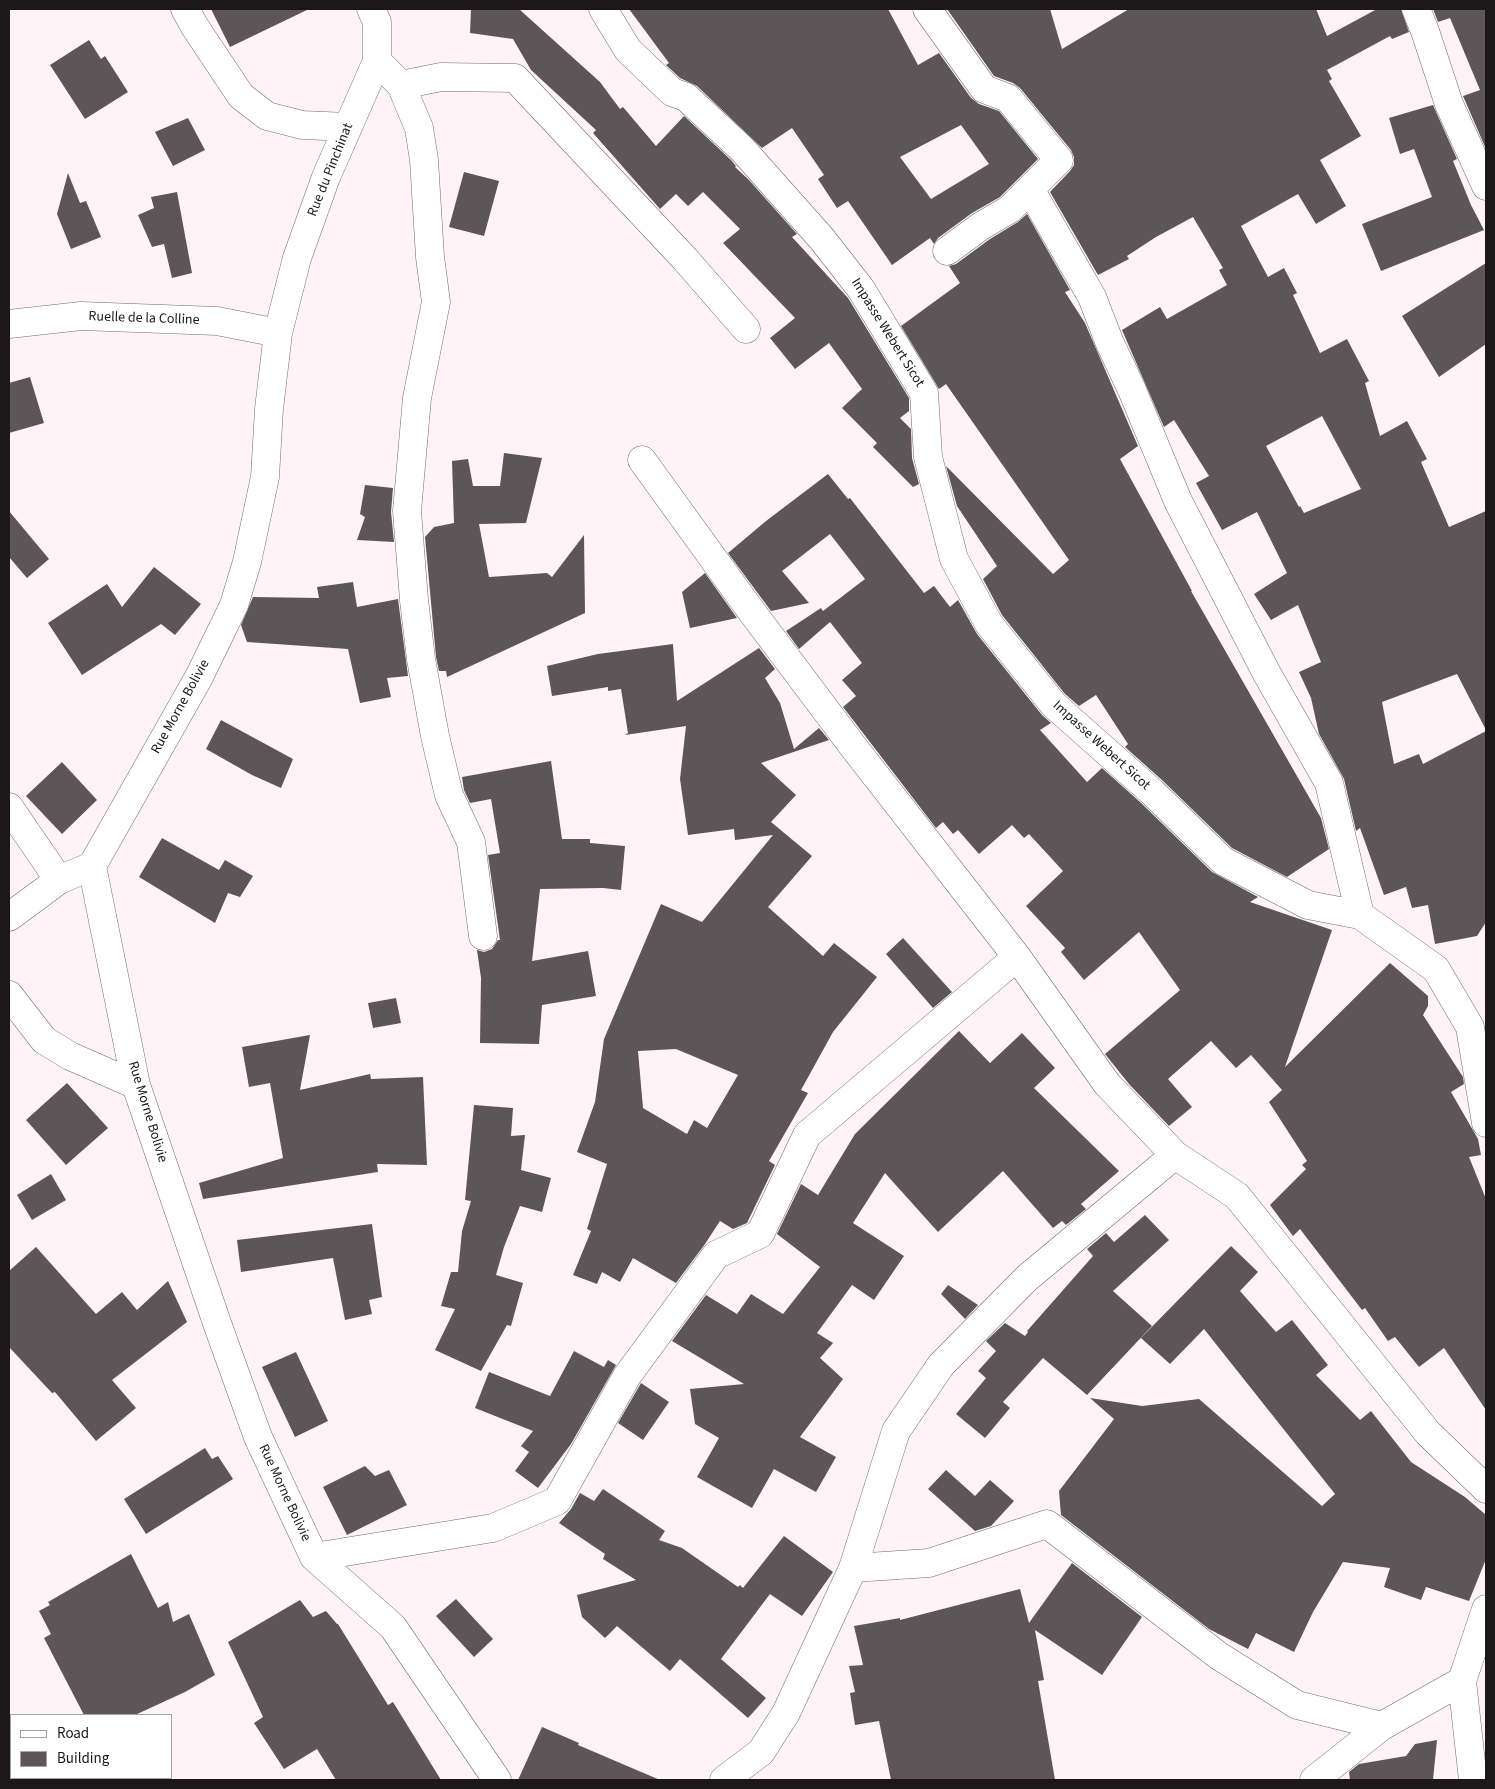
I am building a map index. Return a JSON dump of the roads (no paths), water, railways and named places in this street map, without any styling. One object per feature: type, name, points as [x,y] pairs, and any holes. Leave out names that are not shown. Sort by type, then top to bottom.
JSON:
[{"type":"street","points":[[184,9],[241,96],[267,116],[302,125],[348,127]]},
{"type":"street","name":"Rue du Pinchinat","points":[[278,333],[297,258],[326,177],[377,61],[376,22],[371,9]]},
{"type":"street","name":"Impasse Webert Sicot","points":[[603,9],[628,50],[672,92],[686,97],[742,149],[822,239],[861,289],[924,393],[928,457],[954,558],[989,624],[1054,705],[1151,791],[1223,861],[1308,905],[1360,915]]},
{"type":"street","points":[[927,9],[984,89],[1008,98],[1058,160],[1010,209],[981,226],[947,251]]},
{"type":"street","points":[[1416,9],[1449,104],[1486,186]]},
{"type":"street","points":[[377,61],[402,85],[418,128],[424,160],[430,257],[436,302],[417,398],[407,511],[421,659],[435,736],[449,795],[471,842],[483,936]]},
{"type":"street","points":[[402,85],[441,76],[515,78],[685,259],[746,329]]},
{"type":"street","points":[[1030,189],[1092,297],[1178,501],[1266,672],[1329,783],[1360,915],[1436,969],[1470,1027],[1486,1123]]},
{"type":"street","name":"Ruelle de la Colline","points":[[9,324],[81,316],[216,321],[278,333]]},
{"type":"street","name":"Rue Morne Bolivie","points":[[278,333],[269,409],[265,477],[247,562],[234,605],[199,677],[92,866],[136,1085],[258,1437],[314,1557],[393,1627],[496,1780]]},
{"type":"street","points":[[642,460],[850,741],[1017,957],[1108,1084],[1175,1155],[1238,1196],[1428,1433],[1486,1489]]},
{"type":"street","points":[[9,807],[59,880]]},
{"type":"street","points":[[9,917],[59,880],[92,866]]},
{"type":"street","points":[[314,1557],[493,1528],[557,1501],[627,1376],[716,1255],[760,1234],[807,1134],[1017,957]]},
{"type":"street","points":[[9,995],[44,1040],[70,1056],[136,1085]]},
{"type":"street","points":[[724,1780],[761,1752],[786,1713],[853,1568],[896,1430],[941,1365],[1028,1278],[1175,1155]]},
{"type":"street","points":[[853,1568],[929,1563],[1047,1524],[1219,1656],[1297,1705],[1382,1726]]},
{"type":"street","points":[[1473,1780],[1462,1681],[1486,1609]]},
{"type":"street","points":[[1314,1780],[1382,1726],[1462,1681]]}]
